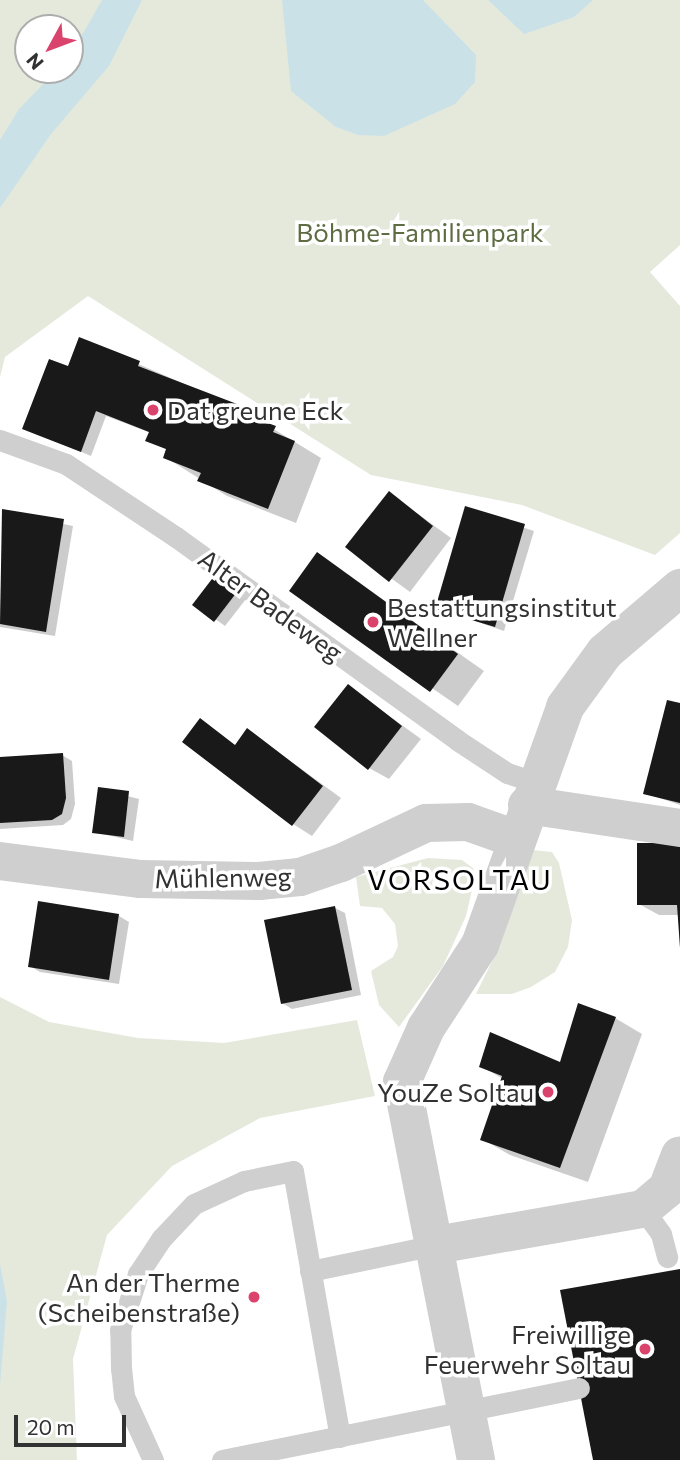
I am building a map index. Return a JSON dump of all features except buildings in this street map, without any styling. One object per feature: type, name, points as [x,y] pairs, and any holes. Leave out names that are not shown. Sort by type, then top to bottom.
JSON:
[{"type":"street","points":[[476,1460],[402,1082],[426,1028],[471,964],[552,734],[580,680],[605,652],[680,588]]},
{"type":"street","name":"Mühlenweg","points":[[0,862],[141,879],[259,881],[300,877],[341,863],[426,823],[468,822],[526,808],[680,828]]},
{"type":"street","points":[[436,1245],[668,1188]]},
{"type":"lane","name":"Alter Badeweg","points":[[0,440],[66,464],[176,537],[457,740],[507,772],[526,808]]},
{"type":"lane","points":[[153,1460],[124,1396],[120,1330],[138,1274],[161,1239],[194,1204],[244,1181],[293,1171],[340,1437]]},
{"type":"lane","points":[[667,1257],[661,1234],[668,1188]]},
{"type":"lane","points":[[310,1271],[436,1245]]},
{"type":"lane","points":[[222,1460],[467,1413],[579,1388]]},
{"type":"green space","name":"Böhme-Familienpark","points":[[0,0],[680,0],[680,245],[650,272],[680,306],[680,533],[655,555],[522,505],[371,475],[88,296],[5,357],[0,377]]},
{"type":"green space","points":[[532,850],[552,852],[559,863],[572,920],[568,947],[555,972],[531,987],[512,994],[476,994],[499,947]]},
{"type":"green space","points":[[428,858],[462,860],[473,868],[475,877],[466,916],[443,966],[399,1027],[379,1005],[371,971],[393,957],[398,946],[395,924],[382,908],[360,906],[356,877]]},
{"type":"green space","points":[[0,997],[49,1022],[138,1038],[224,1043],[357,1020],[375,1096],[260,1118],[172,1166],[107,1235],[73,1359],[77,1460],[0,1460]]},
{"type":"water","points":[[102,0],[142,0],[109,66],[51,134],[0,208],[0,140],[19,109],[43,84],[84,84],[84,32]]},
{"type":"water","points":[[282,0],[423,0],[476,55],[475,82],[455,104],[384,136],[358,135],[336,127],[291,91]]},
{"type":"water","points":[[488,0],[593,0],[574,17],[524,34]]},
{"type":"water","points":[[0,1264],[7,1301],[0,1385]]},
{"type":"place","name":"Dat greune Eck","points":[[153,410]]},
{"type":"place","name":"Bestattungsinstitut Wellner","points":[[373,622]]},
{"type":"place","name":"YouZe Soltau","points":[[548,1092]]},
{"type":"place","name":"An der Therme (Scheibenstraße)","points":[[254,1297]]},
{"type":"place","name":"Freiwillige Feuerwehr Soltau","points":[[645,1349]]},
{"type":"district","name":"VORSOLTAU","points":[[460,879]]}]
